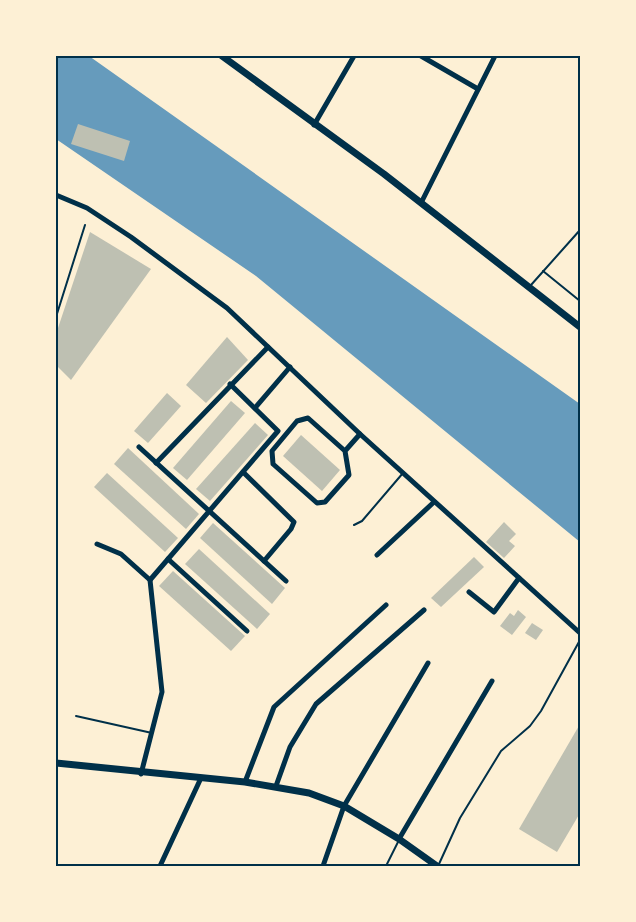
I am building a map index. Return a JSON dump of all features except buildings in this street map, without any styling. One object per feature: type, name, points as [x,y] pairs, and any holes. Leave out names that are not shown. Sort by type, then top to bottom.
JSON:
[{"type":"street","points":[[222,56],[421,202],[580,327]]},
{"type":"street","points":[[314,125],[354,56]]},
{"type":"street","points":[[421,56],[478,89]]},
{"type":"street","points":[[421,202],[495,56]]},
{"type":"street","points":[[56,195],[87,208],[131,237],[227,308],[360,434],[580,633]]},
{"type":"street","points":[[156,463],[268,347]]},
{"type":"street","points":[[255,408],[290,367]]},
{"type":"street","points":[[150,580],[278,431],[230,384]]},
{"type":"street","points":[[308,418],[345,450],[349,475],[326,502],[317,503],[273,464],[272,451],[297,421],[308,418]]},
{"type":"street","points":[[345,450],[360,434]]},
{"type":"street","points":[[139,447],[286,581]]},
{"type":"street","points":[[243,472],[294,522],[264,561]]},
{"type":"street","points":[[377,555],[434,502]]},
{"type":"street","points":[[97,544],[121,554],[150,580],[162,692],[141,774]]},
{"type":"street","points":[[168,559],[247,631]]},
{"type":"street","points":[[469,592],[494,612],[519,578]]},
{"type":"street","points":[[245,782],[274,707],[386,605]]},
{"type":"street","points":[[276,786],[291,747],[316,704],[424,610]]},
{"type":"street","points":[[323,867],[345,806],[428,663]]},
{"type":"street","points":[[399,839],[492,681]]},
{"type":"street","points":[[56,764],[141,774],[245,782],[309,793],[345,806],[399,839],[438,867]]},
{"type":"street","points":[[160,867],[201,778]]},
{"type":"lane","points":[[56,317],[86,225]]},
{"type":"lane","points":[[529,287],[580,230]]},
{"type":"lane","points":[[543,271],[580,301]]},
{"type":"lane","points":[[354,525],[403,473]]},
{"type":"lane","points":[[438,867],[460,818],[501,751],[530,726],[542,711],[580,640]]},
{"type":"lane","points":[[76,716],[152,733]]},
{"type":"lane","points":[[386,867],[399,839]]},
{"type":"water","points":[[56,56],[89,56],[580,404],[580,542],[256,276],[56,139]]}]
